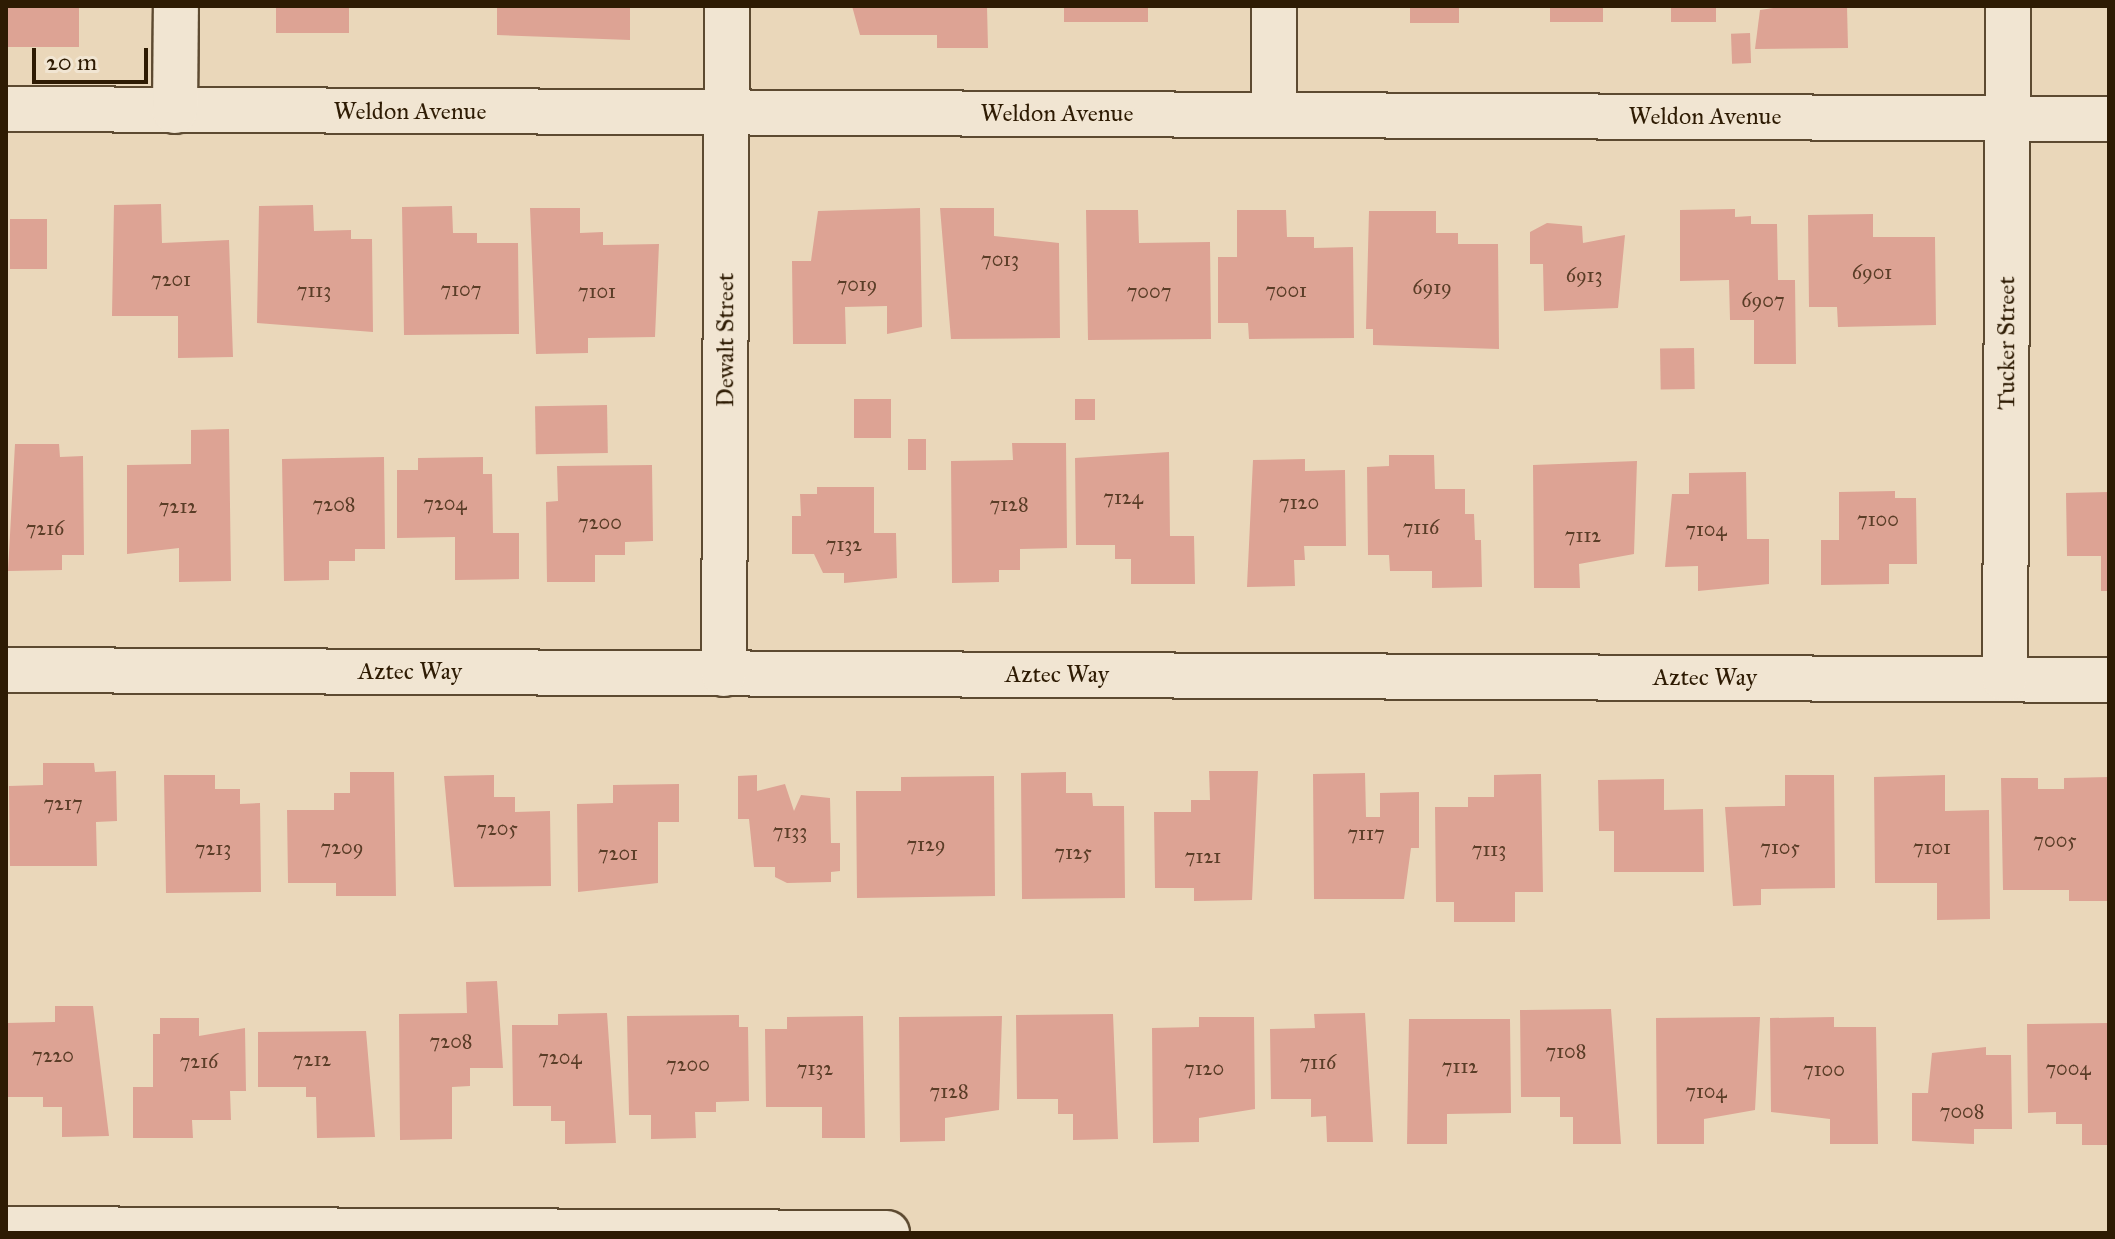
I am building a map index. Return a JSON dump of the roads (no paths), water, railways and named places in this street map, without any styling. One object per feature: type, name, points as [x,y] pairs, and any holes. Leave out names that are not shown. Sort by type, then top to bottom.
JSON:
[{"type":"street","points":[[175,111],[176,6]]},
{"type":"street","name":"Dewalt Street","points":[[724,674],[727,6]]},
{"type":"street","points":[[1274,6],[1274,115]]},
{"type":"street","name":"Tucker Street","points":[[2005,679],[2008,6]]},
{"type":"street","name":"Weldon Avenue","points":[[6,109],[2109,119]]},
{"type":"street","name":"Aztec Way","points":[[6,670],[2109,680]]},
{"type":"street","points":[[6,1229],[887,1233]]}]
